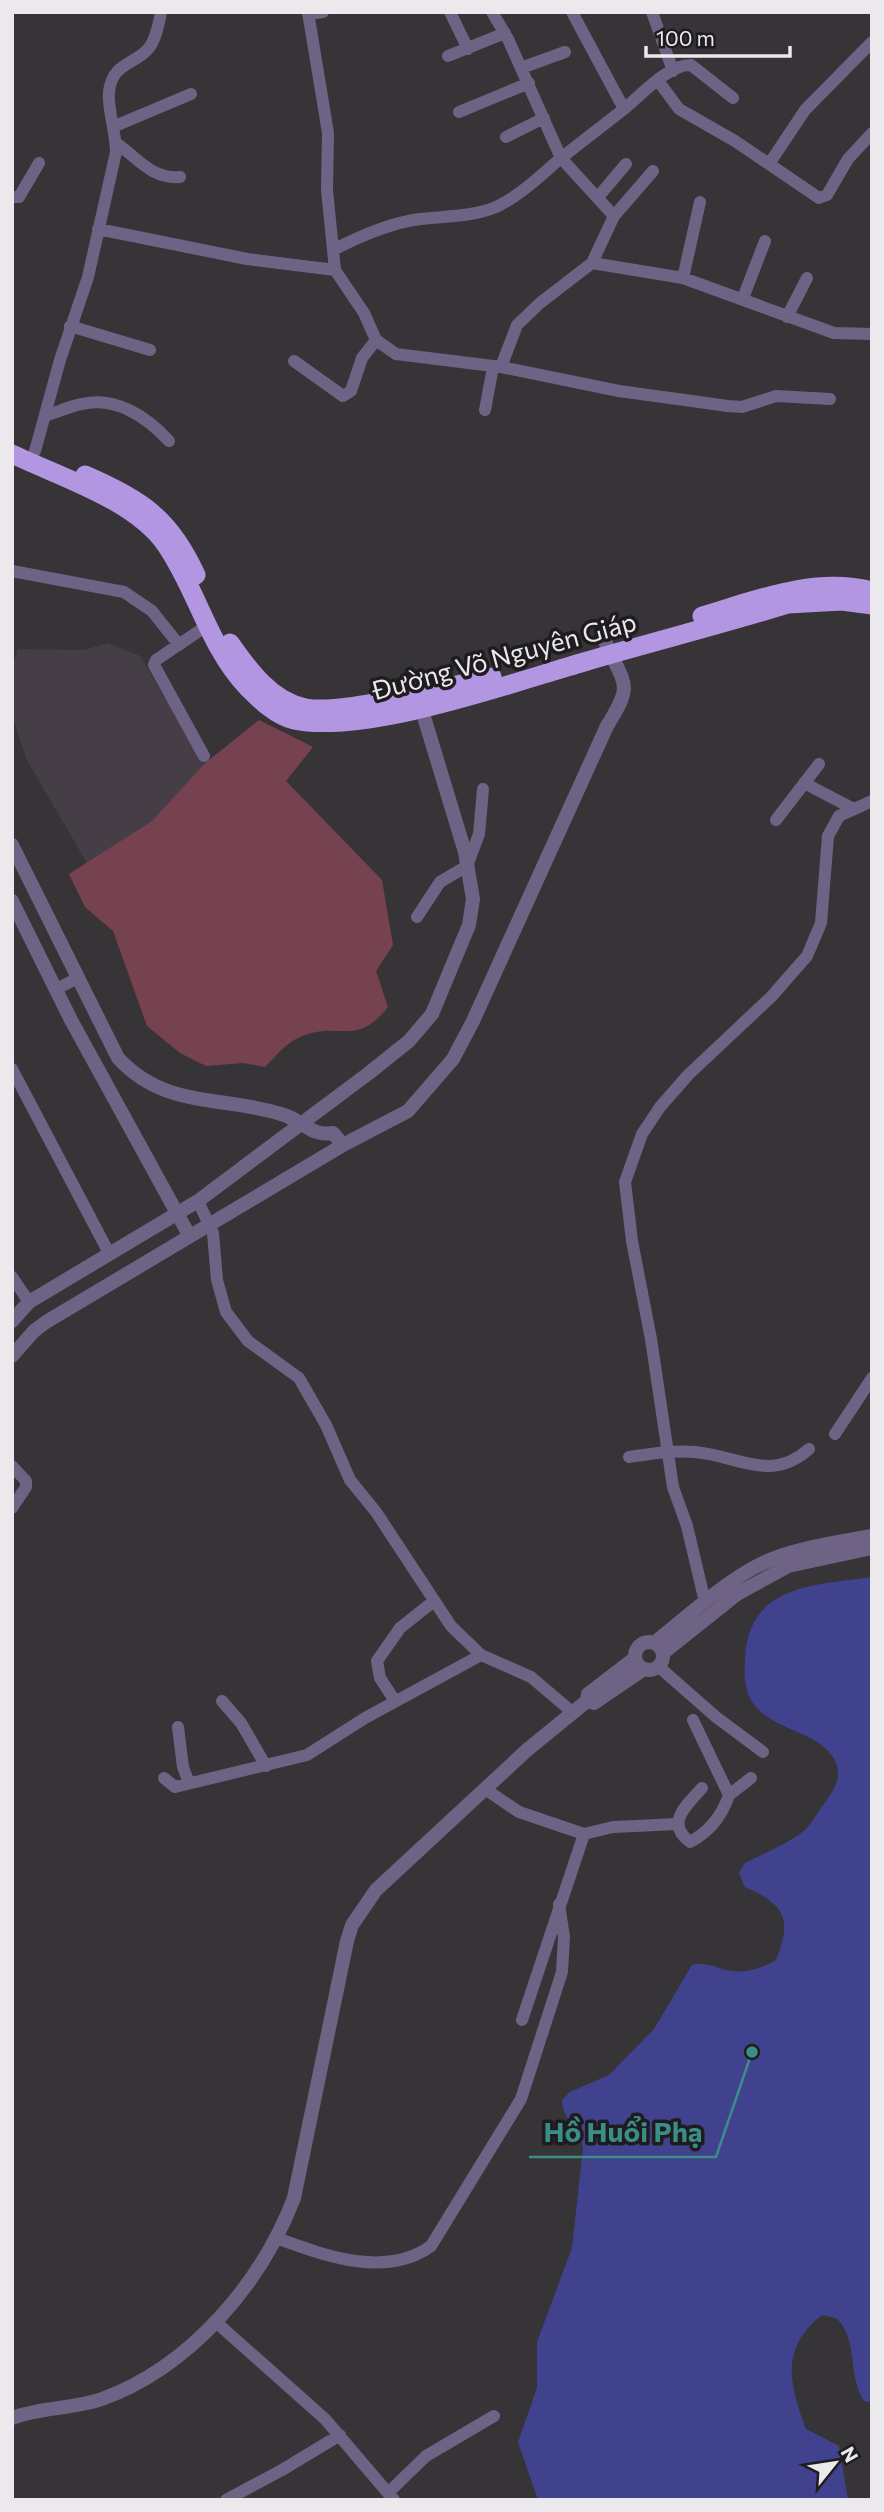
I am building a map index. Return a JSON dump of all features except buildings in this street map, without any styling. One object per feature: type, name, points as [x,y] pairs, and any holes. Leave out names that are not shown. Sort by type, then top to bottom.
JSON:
[{"type":"highway","name":"Đường Võ Nguyên Giáp","points":[[12,440],[119,489],[150,509],[181,544],[230,644],[256,678],[277,695],[305,708],[335,708],[491,677],[788,604],[842,601],[872,606]]},
{"type":"highway","name":"Đường Võ Nguyên Giáp","points":[[12,454],[122,506],[154,530],[179,568],[223,654],[247,687],[268,707],[291,720],[313,723],[353,721],[421,707],[790,590],[847,586],[872,591]]},
{"type":"street","points":[[35,451],[88,277],[116,144],[109,92],[114,75],[123,64],[148,50],[161,12]]},
{"type":"street","points":[[323,12],[308,13],[328,133],[327,190],[335,270],[364,313],[376,340],[396,354],[497,367],[619,391],[728,406],[742,407],[776,396],[830,399]]},
{"type":"street","points":[[450,12],[468,49]]},
{"type":"street","points":[[492,12],[522,68],[561,158],[614,216]]},
{"type":"street","points":[[572,12],[624,109]]},
{"type":"street","points":[[652,12],[673,71]]},
{"type":"street","points":[[448,56],[505,33]]},
{"type":"street","points":[[769,164],[805,110],[872,42]]},
{"type":"street","points":[[522,68],[565,52]]},
{"type":"street","points":[[333,250],[379,229],[417,219],[455,217],[494,208],[520,192],[673,71],[691,65],[733,98]]},
{"type":"street","points":[[659,82],[679,109],[769,164],[815,197],[823,198],[848,159],[872,133]]},
{"type":"street","points":[[459,112],[528,83]]},
{"type":"street","points":[[115,126],[191,94]]},
{"type":"street","points":[[506,137],[544,118]]},
{"type":"street","points":[[116,144],[152,173],[165,178],[180,177]]},
{"type":"street","points":[[12,197],[19,197],[39,163]]},
{"type":"street","points":[[598,197],[626,164]]},
{"type":"street","points":[[485,410],[497,367],[517,325],[540,303],[592,263],[614,216],[653,171]]},
{"type":"street","points":[[683,278],[701,202]]},
{"type":"street","points":[[98,229],[284,264],[335,270]]},
{"type":"street","points":[[743,298],[765,241]]},
{"type":"street","points":[[592,263],[683,278],[834,332],[872,334]]},
{"type":"street","points":[[787,317],[807,278]]},
{"type":"street","points":[[71,326],[150,350]]},
{"type":"street","points":[[294,361],[343,396],[351,391],[362,358],[376,340]]},
{"type":"street","points":[[45,416],[82,403],[117,406],[139,414],[169,441]]},
{"type":"street","points":[[12,570],[124,592],[152,611],[179,645]]},
{"type":"street","points":[[204,756],[153,665],[156,660],[208,625]]},
{"type":"street","points":[[12,1356],[34,1331],[46,1322],[189,1235],[210,1226],[344,1145],[408,1111],[453,1059],[607,726],[625,698],[626,688],[609,649]]},
{"type":"street","points":[[12,1321],[29,1302],[59,1287],[109,1253],[198,1201],[409,1041],[432,1014],[469,925],[473,899],[467,866],[421,707]]},
{"type":"street","points":[[776,820],[819,764]]},
{"type":"street","points":[[804,783],[852,808]]},
{"type":"street","points":[[417,917],[440,882],[467,866],[479,834],[483,789]]},
{"type":"street","points":[[705,1602],[687,1526],[673,1487],[670,1452],[632,1241],[625,1189],[627,1172],[642,1134],[660,1107],[785,982],[807,956],[821,923],[828,836],[839,816],[872,801]]},
{"type":"street","points":[[12,845],[69,982],[189,1235]]},
{"type":"street","points":[[12,901],[118,1058],[144,1083],[177,1095],[270,1111],[302,1123],[317,1134],[333,1133],[344,1145]]},
{"type":"street","points":[[12,1069],[109,1253]]},
{"type":"street","points":[[198,1201],[215,1241],[217,1280],[226,1312],[248,1340],[299,1378],[326,1425],[350,1480],[376,1512],[451,1626],[481,1654],[531,1677],[571,1711]]},
{"type":"street","points":[[12,1277],[29,1302]]},
{"type":"street","points":[[835,1434],[872,1378]]},
{"type":"street","points":[[629,1457],[698,1452],[773,1467],[790,1464],[809,1449]]},
{"type":"street","points":[[12,1466],[26,1481],[26,1487],[12,1508]]},
{"type":"street","points":[[659,1654],[705,1602],[775,1558],[872,1536]]},
{"type":"street","points":[[12,2418],[77,2405],[123,2390],[176,2356],[216,2323],[276,2238],[286,2218],[300,2174],[352,1926],[376,1891],[571,1711],[587,1701],[588,1694],[659,1654],[762,1579],[804,1560],[872,1548]]},
{"type":"street","points":[[395,1701],[380,1678],[377,1661],[400,1628],[434,1601]]},
{"type":"street","points":[[639,1664],[640,1645],[659,1654],[716,1717],[763,1752]]},
{"type":"street","points":[[164,1778],[175,1787],[307,1755],[395,1701],[481,1654]]},
{"type":"street","points":[[222,1701],[241,1723],[266,1766]]},
{"type":"street","points":[[694,1720],[729,1795]]},
{"type":"street","points":[[178,1727],[183,1767],[189,1783]]},
{"type":"street","points":[[702,1788],[678,1815],[677,1824],[682,1836],[690,1842],[700,1836],[725,1808],[729,1795],[751,1778]]},
{"type":"street","points":[[485,1789],[519,1812],[584,1834],[613,1826],[677,1824]]},
{"type":"street","points":[[522,2020],[542,1969],[559,1904],[584,1834]]},
{"type":"street","points":[[276,2238],[339,2260],[357,2261],[398,2260],[418,2256],[432,2246],[522,2099],[562,1972],[564,1937],[559,1904]]},
{"type":"street","points":[[216,2323],[303,2398],[340,2435],[392,2496],[426,2456],[494,2416]]},
{"type":"street","points":[[226,2500],[340,2435]]},
{"type":"shaded area","points":[[108,643],[140,656],[204,764],[152,821],[87,863],[27,760],[12,716],[12,667],[18,649],[84,650]]},
{"type":"shaded area","points":[[259,720],[313,747],[286,781],[382,880],[393,945],[376,971],[388,1007],[366,1027],[312,1033],[298,1038],[265,1067],[243,1063],[206,1066],[180,1053],[147,1026],[113,931],[85,907],[69,874],[152,821],[204,764]]},
{"type":"shaded area","points":[[872,1577],[872,2402],[864,2401],[859,2391],[848,2336],[836,2318],[822,2315],[809,2328],[799,2340],[792,2368],[795,2397],[806,2429],[839,2446],[848,2500],[538,2500],[518,2442],[537,2388],[537,2342],[572,2248],[583,2148],[565,2113],[562,2100],[570,2092],[609,2075],[654,2029],[692,1965],[705,1964],[726,1970],[746,1971],[776,1960],[784,1933],[782,1914],[769,1900],[745,1887],[739,1873],[745,1863],[784,1844],[805,1830],[835,1786],[838,1772],[837,1764],[826,1749],[764,1715],[753,1703],[745,1679],[749,1634],[758,1616],[771,1602],[788,1593],[829,1583]]},
{"type":"place","name":"Hồ Huổi Phạ","points":[[752,2052]]}]
